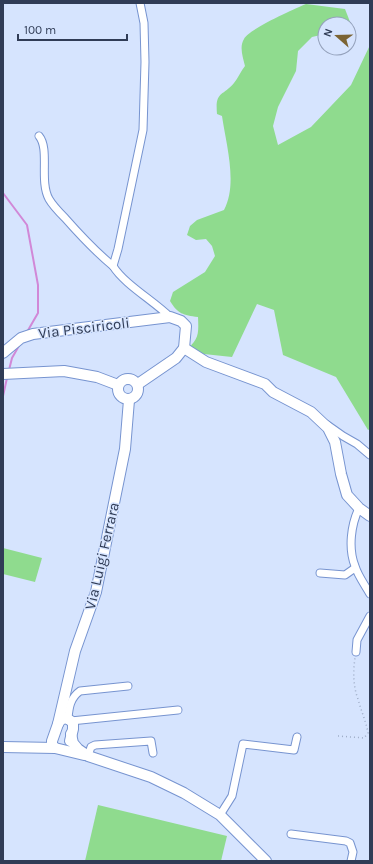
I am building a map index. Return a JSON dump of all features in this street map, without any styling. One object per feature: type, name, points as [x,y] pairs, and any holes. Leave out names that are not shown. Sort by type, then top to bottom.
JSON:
[{"type":"street","points":[[114,266],[143,130],[145,62],[144,23],[140,3]]},
{"type":"street","points":[[39,136],[44,145],[43,175],[49,199],[72,227],[101,256],[114,266],[124,279],[170,316],[181,321],[186,326],[184,348],[206,362],[265,384],[273,392],[312,412],[328,428],[335,442],[347,496],[370,516]]},
{"type":"street","name":"Via Pisciricoli","points":[[3,353],[21,338],[33,334],[170,316]]},
{"type":"street","name":"Via Luigi Ferrara","points":[[68,722],[75,651],[96,592],[125,449],[129,400],[136,396],[138,384],[176,358],[184,348]]},
{"type":"street","points":[[3,374],[64,371],[97,377],[118,385]]},
{"type":"street","points":[[129,400],[120,396],[118,385],[125,379],[132,380],[138,384]]},
{"type":"street","points":[[320,421],[357,444],[370,455]]},
{"type":"street","points":[[359,508],[355,516],[351,540],[352,557],[355,568],[368,587],[370,594]]},
{"type":"street","points":[[320,574],[345,575],[355,568]]},
{"type":"street","points":[[356,652],[357,640],[370,616]]},
{"type":"street","points":[[59,749],[68,745],[68,722],[71,701],[75,695],[80,691],[128,686]]},
{"type":"street","points":[[32,747],[54,735],[68,722],[178,710]]},
{"type":"street","points":[[68,722],[74,743],[78,749],[88,756]]},
{"type":"street","points":[[54,735],[52,745],[59,749]]},
{"type":"street","points":[[220,815],[232,796],[243,744],[294,750],[297,737]]},
{"type":"street","points":[[88,756],[92,747],[95,745],[151,741],[153,753]]},
{"type":"street","points":[[3,747],[59,749],[88,756],[151,777],[184,793],[220,815],[266,861]]},
{"type":"street","points":[[291,834],[346,841],[350,843],[353,852],[351,861]]},
{"type":"path","points":[[338,736],[360,739],[364,738],[368,733],[365,719],[357,698],[354,682],[356,652]]},
{"type":"green space","points":[[306,4],[345,9],[348,16],[317,16],[317,36],[312,37],[298,51],[296,71],[278,107],[273,126],[278,145],[311,127],[351,85],[370,45],[370,429],[368,430],[336,377],[283,355],[274,310],[257,304],[232,357],[185,352],[197,337],[198,317],[181,313],[170,301],[173,292],[205,272],[215,256],[212,246],[206,239],[196,240],[187,235],[190,226],[197,220],[224,210],[228,200],[231,176],[230,164],[222,116],[217,114],[218,98],[234,83],[245,66],[242,52],[244,39],[254,30]]},
{"type":"green space","points":[[3,548],[42,558],[35,582],[3,574]]},
{"type":"green space","points":[[98,805],[227,836],[221,861],[85,861]]},
{"type":"waterway","points":[[3,193],[27,225],[38,285],[38,313],[27,332]]},
{"type":"waterway","points":[[9,370],[12,358],[20,344]]},
{"type":"waterway","points":[[3,396],[7,378]]}]
